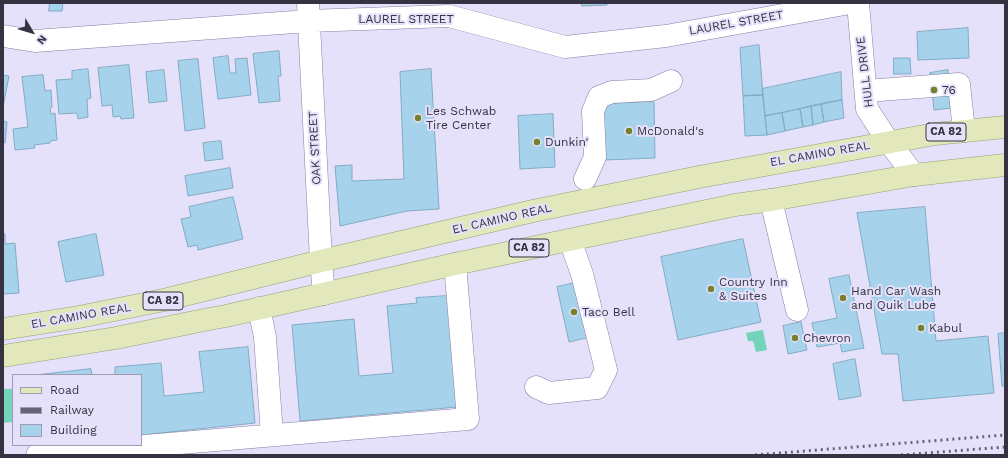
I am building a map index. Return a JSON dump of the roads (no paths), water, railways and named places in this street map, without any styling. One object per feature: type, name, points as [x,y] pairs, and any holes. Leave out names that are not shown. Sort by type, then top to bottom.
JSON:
[{"type":"main road","name":"EL CAMINO REAL","points":[[3,329],[79,317],[164,300],[321,261],[549,208],[737,169],[888,141],[936,134],[1005,127]]},
{"type":"main road","name":"CA 82","points":[[3,356],[116,338],[735,205],[914,175],[1005,165]]},
{"type":"street","name":"LAUREL STREET","points":[[3,36],[35,42],[308,12],[449,16],[565,47],[666,36],[850,3]]},
{"type":"street","name":"HULL DRIVE","points":[[858,3],[867,109],[888,141],[914,175]]},
{"type":"street","name":"OAK STREET","points":[[308,12],[324,294]]},
{"type":"street","points":[[585,179],[595,157],[593,111],[598,97],[612,92],[651,90],[671,81]]},
{"type":"street","points":[[866,91],[959,84],[964,131]]},
{"type":"street","points":[[771,200],[796,310]]},
{"type":"street","points":[[536,387],[549,393],[597,388],[606,370],[582,274],[570,240]]},
{"type":"street","points":[[37,455],[468,419],[455,264]]},
{"type":"street","points":[[259,308],[265,337],[272,435]]},
{"type":"railway","points":[[755,455],[1005,435]]},
{"type":"railway","points":[[901,455],[1005,447]]},
{"type":"place","name":"76","points":[[934,90]]},
{"type":"place","name":"Les Schwab Tire Center","points":[[418,118]]},
{"type":"place","name":"McDonald's","points":[[629,131]]},
{"type":"place","name":"Dunkin'","points":[[537,142]]},
{"type":"place","name":"Country Inn & Suites","points":[[711,289]]},
{"type":"place","name":"Hand Car Wash and Quik Lube","points":[[843,298]]},
{"type":"place","name":"Taco Bell","points":[[574,312]]},
{"type":"place","name":"Kabul","points":[[921,328]]},
{"type":"place","name":"Chevron","points":[[795,338]]}]
